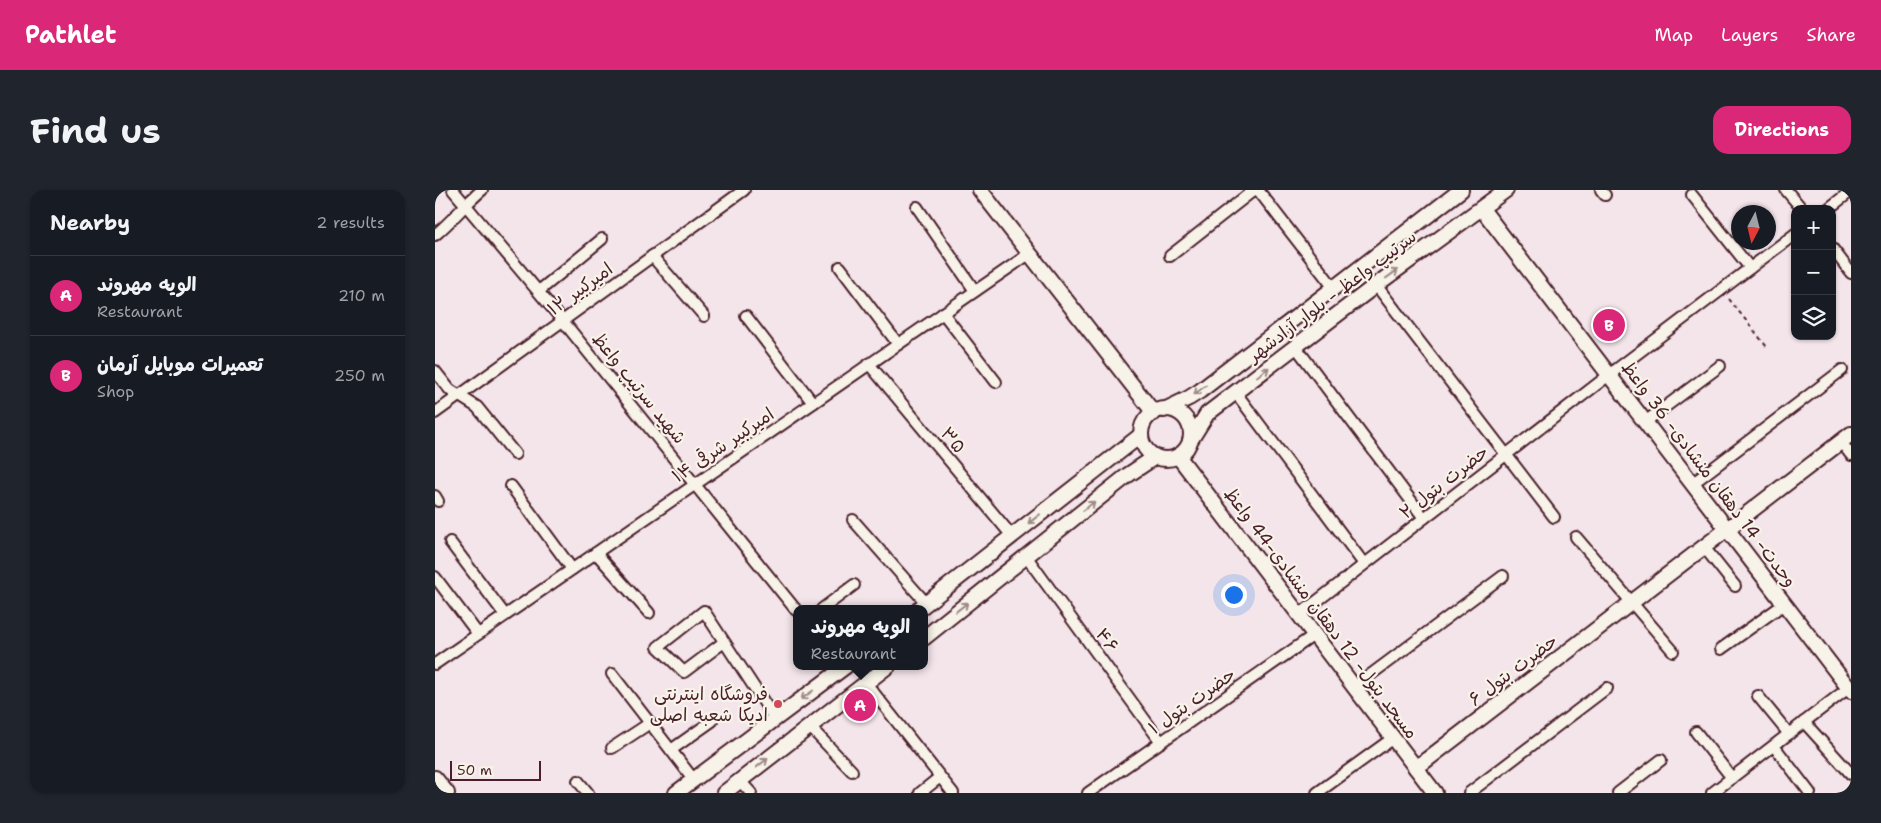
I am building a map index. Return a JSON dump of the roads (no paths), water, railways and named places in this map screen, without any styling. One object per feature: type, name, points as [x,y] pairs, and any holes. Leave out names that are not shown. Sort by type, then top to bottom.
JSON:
[{"type":"main road","points":[[980,190],[1029,254],[1159,411]]},
{"type":"main road","name":"سرتیپ واعظ - بلوار آزادشهر","points":[[1159,411],[1200,391],[1461,190]]},
{"type":"main road","name":"سرتیپ واعظ - بلوار آزادشهر","points":[[1190,441],[1207,414],[1376,285],[1506,190]]},
{"type":"main road","name":"وحدت- 14 دهقان منشادی- 36 واعظ","points":[[1482,209],[1850,689]]},
{"type":"main road","points":[[1172,410],[1185,418],[1189,425],[1190,441],[1184,452],[1170,459],[1155,456],[1145,448],[1141,435],[1144,422],[1159,411],[1172,410]]},
{"type":"main road","points":[[924,605],[1141,435]]},
{"type":"main road","name":"حضرت بتول ۶","points":[[1416,768],[1846,438]]},
{"type":"main road","points":[[928,635],[1128,475],[1155,456]]},
{"type":"main road","name":"مسجد بتول- 12 دهقان منشادی-44 واعظ","points":[[1178,456],[1435,793]]},
{"type":"main road","points":[[676,793],[841,670]]},
{"type":"main road","points":[[723,793],[883,670]]},
{"type":"main road","points":[[435,778],[447,793]]},
{"type":"street","name":"شهید سرتیپ واعظ","points":[[453,190],[539,291],[793,606]]},
{"type":"street","points":[[435,235],[481,190]]},
{"type":"street","name":"امیرکبیر ۱۲","points":[[435,413],[744,190]]},
{"type":"street","points":[[1170,256],[1254,190]]},
{"type":"street","points":[[1258,190],[1334,288]]},
{"type":"street","points":[[1786,190],[1799,205]]},
{"type":"street","points":[[1833,205],[1851,191]]},
{"type":"street","points":[[1692,196],[1750,268]]},
{"type":"street","points":[[917,207],[975,291]]},
{"type":"street","name":"حضرت بتول ۲","points":[[1299,615],[1791,237]]},
{"type":"street","points":[[539,291],[602,239]]},
{"type":"street","points":[[1834,250],[1851,273]]},
{"type":"street","name":"۱۴ امیرکبیر شرقی","points":[[435,664],[1029,254]]},
{"type":"street","points":[[652,256],[704,316]]},
{"type":"street","points":[[840,267],[898,344]]},
{"type":"street","points":[[1376,285],[1554,517]]},
{"type":"street","points":[[943,313],[996,382]]},
{"type":"street","points":[[746,316],[813,403]]},
{"type":"street","points":[[1296,347],[1424,518]]},
{"type":"street","name":"۳۵","points":[[869,364],[1012,536]]},
{"type":"street","points":[[1645,422],[1720,366]]},
{"type":"street","points":[[1692,484],[1842,370]]},
{"type":"street","points":[[435,371],[450,390],[477,407],[515,454]]},
{"type":"street","points":[[1236,393],[1364,564]]},
{"type":"street","points":[[1846,438],[1851,454]]},
{"type":"street","points":[[511,486],[572,569]]},
{"type":"street","points":[[853,520],[922,605]]},
{"type":"street","points":[[1576,537],[1673,651]]},
{"type":"street","points":[[450,542],[505,615]]},
{"type":"street","points":[[1704,547],[1735,586]]},
{"type":"street","points":[[596,553],[649,613]]},
{"type":"street","name":"۴۶","points":[[1026,556],[1161,742]]},
{"type":"street","points":[[1354,687],[1503,576]]},
{"type":"street","points":[[435,577],[478,634]]},
{"type":"street","points":[[827,605],[854,584]]},
{"type":"street","points":[[1721,649],[1784,604]]},
{"type":"street","points":[[724,642],[683,672],[658,647],[704,611],[775,719]]},
{"type":"street","name":"حضرت بتول ۱","points":[[1088,793],[1314,635]]},
{"type":"street","points":[[612,674],[694,780]]},
{"type":"street","points":[[866,683],[953,793]]},
{"type":"street","points":[[1469,793],[1607,688]]},
{"type":"street","points":[[1713,793],[1804,722],[1850,689]]},
{"type":"street","points":[[1758,696],[1789,734]]},
{"type":"street","points":[[671,750],[712,721]]},
{"type":"street","points":[[1804,722],[1851,774]]},
{"type":"street","points":[[612,748],[650,723]]},
{"type":"street","points":[[809,727],[853,771]]},
{"type":"street","points":[[1696,732],[1732,778]]},
{"type":"street","points":[[1317,793],[1393,738]]},
{"type":"street","points":[[1774,746],[1810,793]]},
{"type":"street","points":[[1618,793],[1661,760]]},
{"type":"street","points":[[920,793],[940,777]]},
{"type":"street","points":[[578,781],[588,793]]},
{"type":"street","points":[[740,781],[751,793]]},
{"type":"place","name":"تعمیرات موبایل آرمان","points":[[1609,325]]},
{"type":"place","name":"فروشگاه اینترنتی ادیکا شعبه اصلی","points":[[778,704]]},
{"type":"place","name":"الویه مهروند","points":[[860,705]]}]
